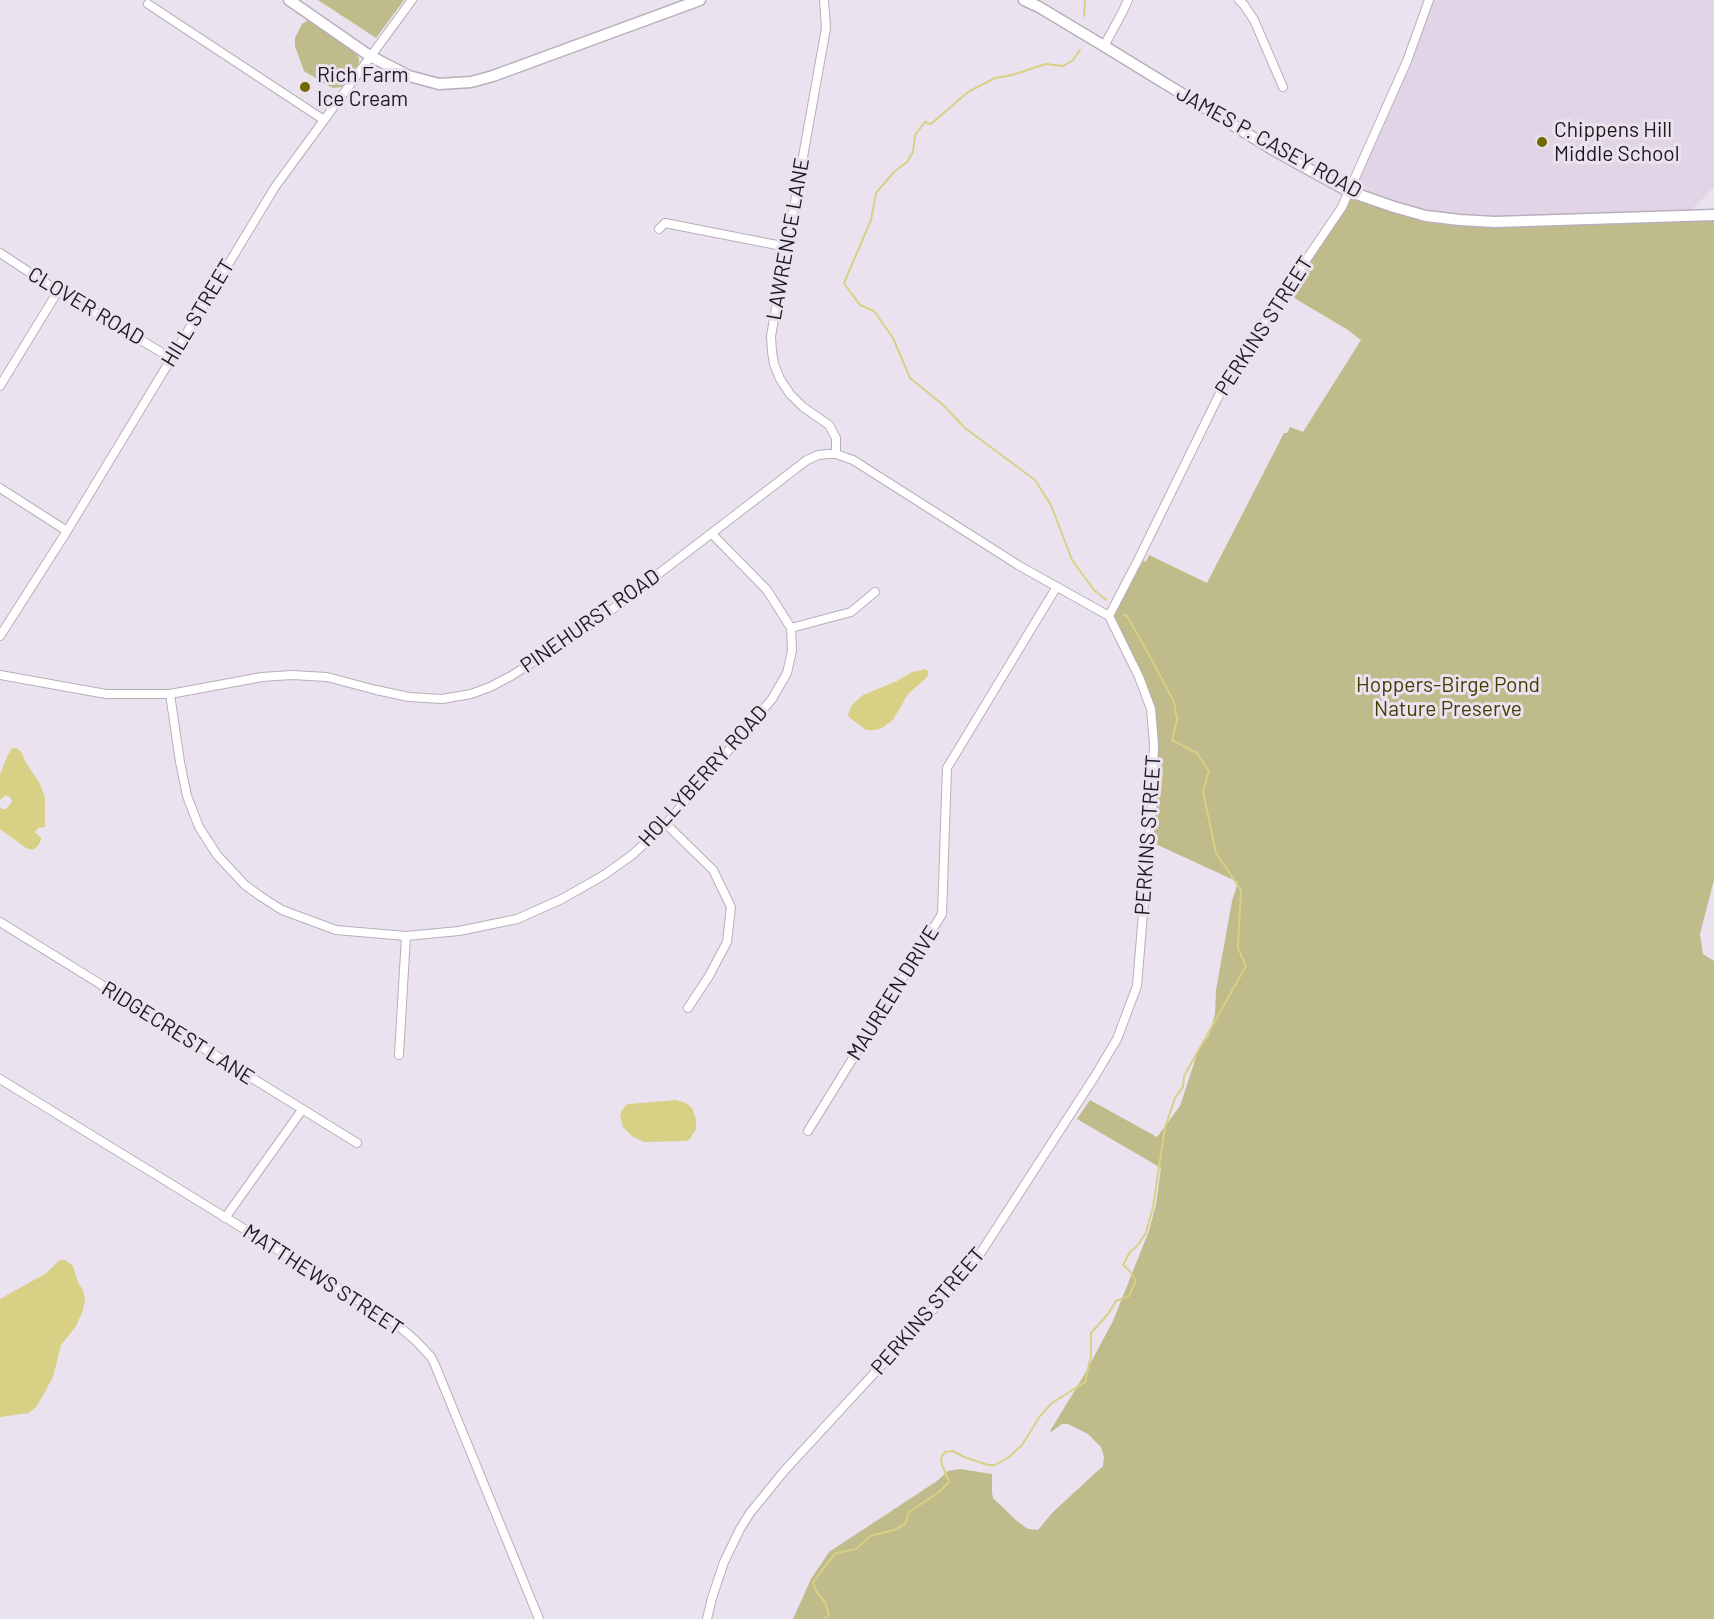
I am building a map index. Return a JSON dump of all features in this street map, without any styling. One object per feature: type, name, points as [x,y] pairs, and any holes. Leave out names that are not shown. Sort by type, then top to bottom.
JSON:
[{"type":"main road","points":[[289,0],[370,56],[409,76],[439,84],[471,82],[542,59],[700,0]]},
{"type":"main road","name":"JAMES P. CASEY ROAD","points":[[1024,0],[1272,149],[1348,191],[1410,212],[1460,220],[1495,222],[1714,215]]},
{"type":"street","name":"HILL STREET","points":[[0,636],[67,531],[274,187],[412,0]]},
{"type":"street","name":"LAWRENCE LANE","points":[[824,0],[826,28],[771,336],[774,364],[780,379],[803,407],[829,425],[836,438],[836,454]]},
{"type":"street","points":[[1104,46],[1128,0]]},
{"type":"street","points":[[1239,0],[1254,20],[1283,87]]},
{"type":"street","name":"PERKINS STREET","points":[[707,1619],[724,1562],[735,1538],[761,1497],[976,1260],[1117,1040],[1137,986],[1152,804],[1154,744],[1151,709],[1139,677],[1109,616],[1223,387],[1243,353],[1342,207],[1407,61],[1429,0]]},
{"type":"street","points":[[148,4],[324,120]]},
{"type":"street","points":[[658,229],[665,223],[786,247]]},
{"type":"street","name":"CLOVER ROAD","points":[[0,253],[58,291],[171,358]]},
{"type":"street","points":[[0,386],[58,291]]},
{"type":"street","points":[[836,454],[853,460],[990,548],[1056,588],[1109,616]]},
{"type":"street","name":"PINEHURST ROAD","points":[[0,675],[99,694],[170,694],[262,677],[292,675],[327,677],[409,697],[442,699],[471,694],[511,676],[597,621],[807,460],[818,455],[836,454]]},
{"type":"street","points":[[0,488],[67,531]]},
{"type":"street","points":[[712,534],[767,590],[791,628],[851,612],[875,592]]},
{"type":"street","name":"MAUREEN DRIVE","points":[[808,1131],[942,914],[947,768],[1056,588]]},
{"type":"street","name":"HOLLYBERRY ROAD","points":[[170,694],[187,796],[199,826],[217,855],[245,885],[282,910],[336,930],[406,936],[459,932],[517,919],[562,899],[632,855],[666,824],[772,699],[786,673],[792,651],[791,628]]},
{"type":"street","points":[[666,824],[713,870],[731,907],[727,942],[709,976],[688,1008]]},
{"type":"street","name":"RIDGECREST LANE","points":[[0,922],[357,1143]]},
{"type":"street","points":[[399,1055],[406,936]]},
{"type":"street","name":"MATTHEWS STREET","points":[[0,1079],[401,1328],[416,1341],[431,1357],[450,1398],[539,1619]]},
{"type":"street","points":[[225,1218],[302,1110]]},
{"type":"shaded area","name":"Chippens Hill Middle School","points":[[1429,0],[1714,0],[1714,187],[1685,217],[1545,221],[1426,216],[1348,191]]},
{"type":"shaded area","points":[[925,669],[928,675],[908,694],[893,720],[882,728],[866,730],[849,717],[852,705],[863,695],[912,672]]},
{"type":"shaded area","points":[[12,748],[17,748],[22,753],[45,797],[45,827],[38,828],[35,832],[41,840],[32,850],[0,829],[0,807],[6,809],[12,802],[6,795],[0,800],[0,774]]},
{"type":"shaded area","points":[[676,1100],[692,1108],[696,1119],[696,1129],[687,1141],[644,1142],[633,1137],[623,1127],[620,1115],[626,1105]]},
{"type":"shaded area","points":[[60,1260],[65,1260],[73,1266],[78,1283],[83,1290],[85,1299],[82,1313],[76,1326],[61,1345],[53,1377],[37,1406],[29,1413],[0,1417],[0,1299],[45,1274]]},
{"type":"green space","points":[[318,0],[404,0],[376,38]]},
{"type":"green space","points":[[308,20],[355,51],[359,58],[359,64],[342,87],[333,88],[304,71],[295,46],[295,38],[302,24]]},
{"type":"green space","name":"Hoppers-Birge Pond Nature Preserve","points":[[1348,191],[1394,207],[1495,222],[1714,215],[1714,880],[1700,934],[1703,954],[1714,961],[1714,1619],[793,1619],[811,1579],[829,1552],[937,1481],[948,1471],[960,1469],[992,1474],[993,1498],[1028,1529],[1038,1530],[1052,1513],[1103,1466],[1104,1457],[1101,1447],[1088,1434],[1068,1424],[1062,1424],[1050,1431],[1113,1321],[1149,1231],[1156,1204],[1161,1168],[1077,1119],[1090,1100],[1157,1137],[1180,1106],[1198,1051],[1209,1035],[1215,1014],[1216,990],[1232,901],[1238,882],[1149,841],[1151,709],[1109,616],[1139,558],[1146,562],[1149,555],[1207,583],[1284,433],[1287,433],[1290,427],[1303,432],[1361,340],[1284,292]]},
{"type":"waterway","points":[[1084,16],[1085,0]]},
{"type":"waterway","points":[[1080,50],[1073,60],[1063,66],[1046,64],[995,78],[968,92],[931,124],[925,122],[915,135],[913,152],[907,162],[894,172],[876,193],[871,220],[844,283],[860,305],[874,311],[893,338],[910,378],[942,404],[965,428],[1035,480],[1051,505],[1072,560],[1094,590],[1106,600]]},
{"type":"waterway","points":[[824,1619],[829,1615],[825,1602],[813,1583],[822,1570],[836,1553],[856,1549],[870,1536],[894,1530],[905,1524],[909,1512],[939,1492],[949,1482],[941,1458],[945,1452],[953,1451],[964,1457],[995,1465],[1009,1457],[1022,1445],[1040,1416],[1052,1403],[1085,1382],[1091,1356],[1091,1333],[1116,1301],[1129,1296],[1136,1280],[1123,1265],[1130,1252],[1146,1233],[1153,1207],[1165,1127],[1175,1098],[1183,1087],[1184,1076],[1246,966],[1238,948],[1241,890],[1216,853],[1203,792],[1209,771],[1197,753],[1172,740],[1177,720],[1174,702],[1127,616],[1124,615]]},
{"type":"place","name":"Rich Farm Ice Cream","points":[[305,87]]},
{"type":"place","name":"Chippens Hill Middle School","points":[[1542,142]]}]
